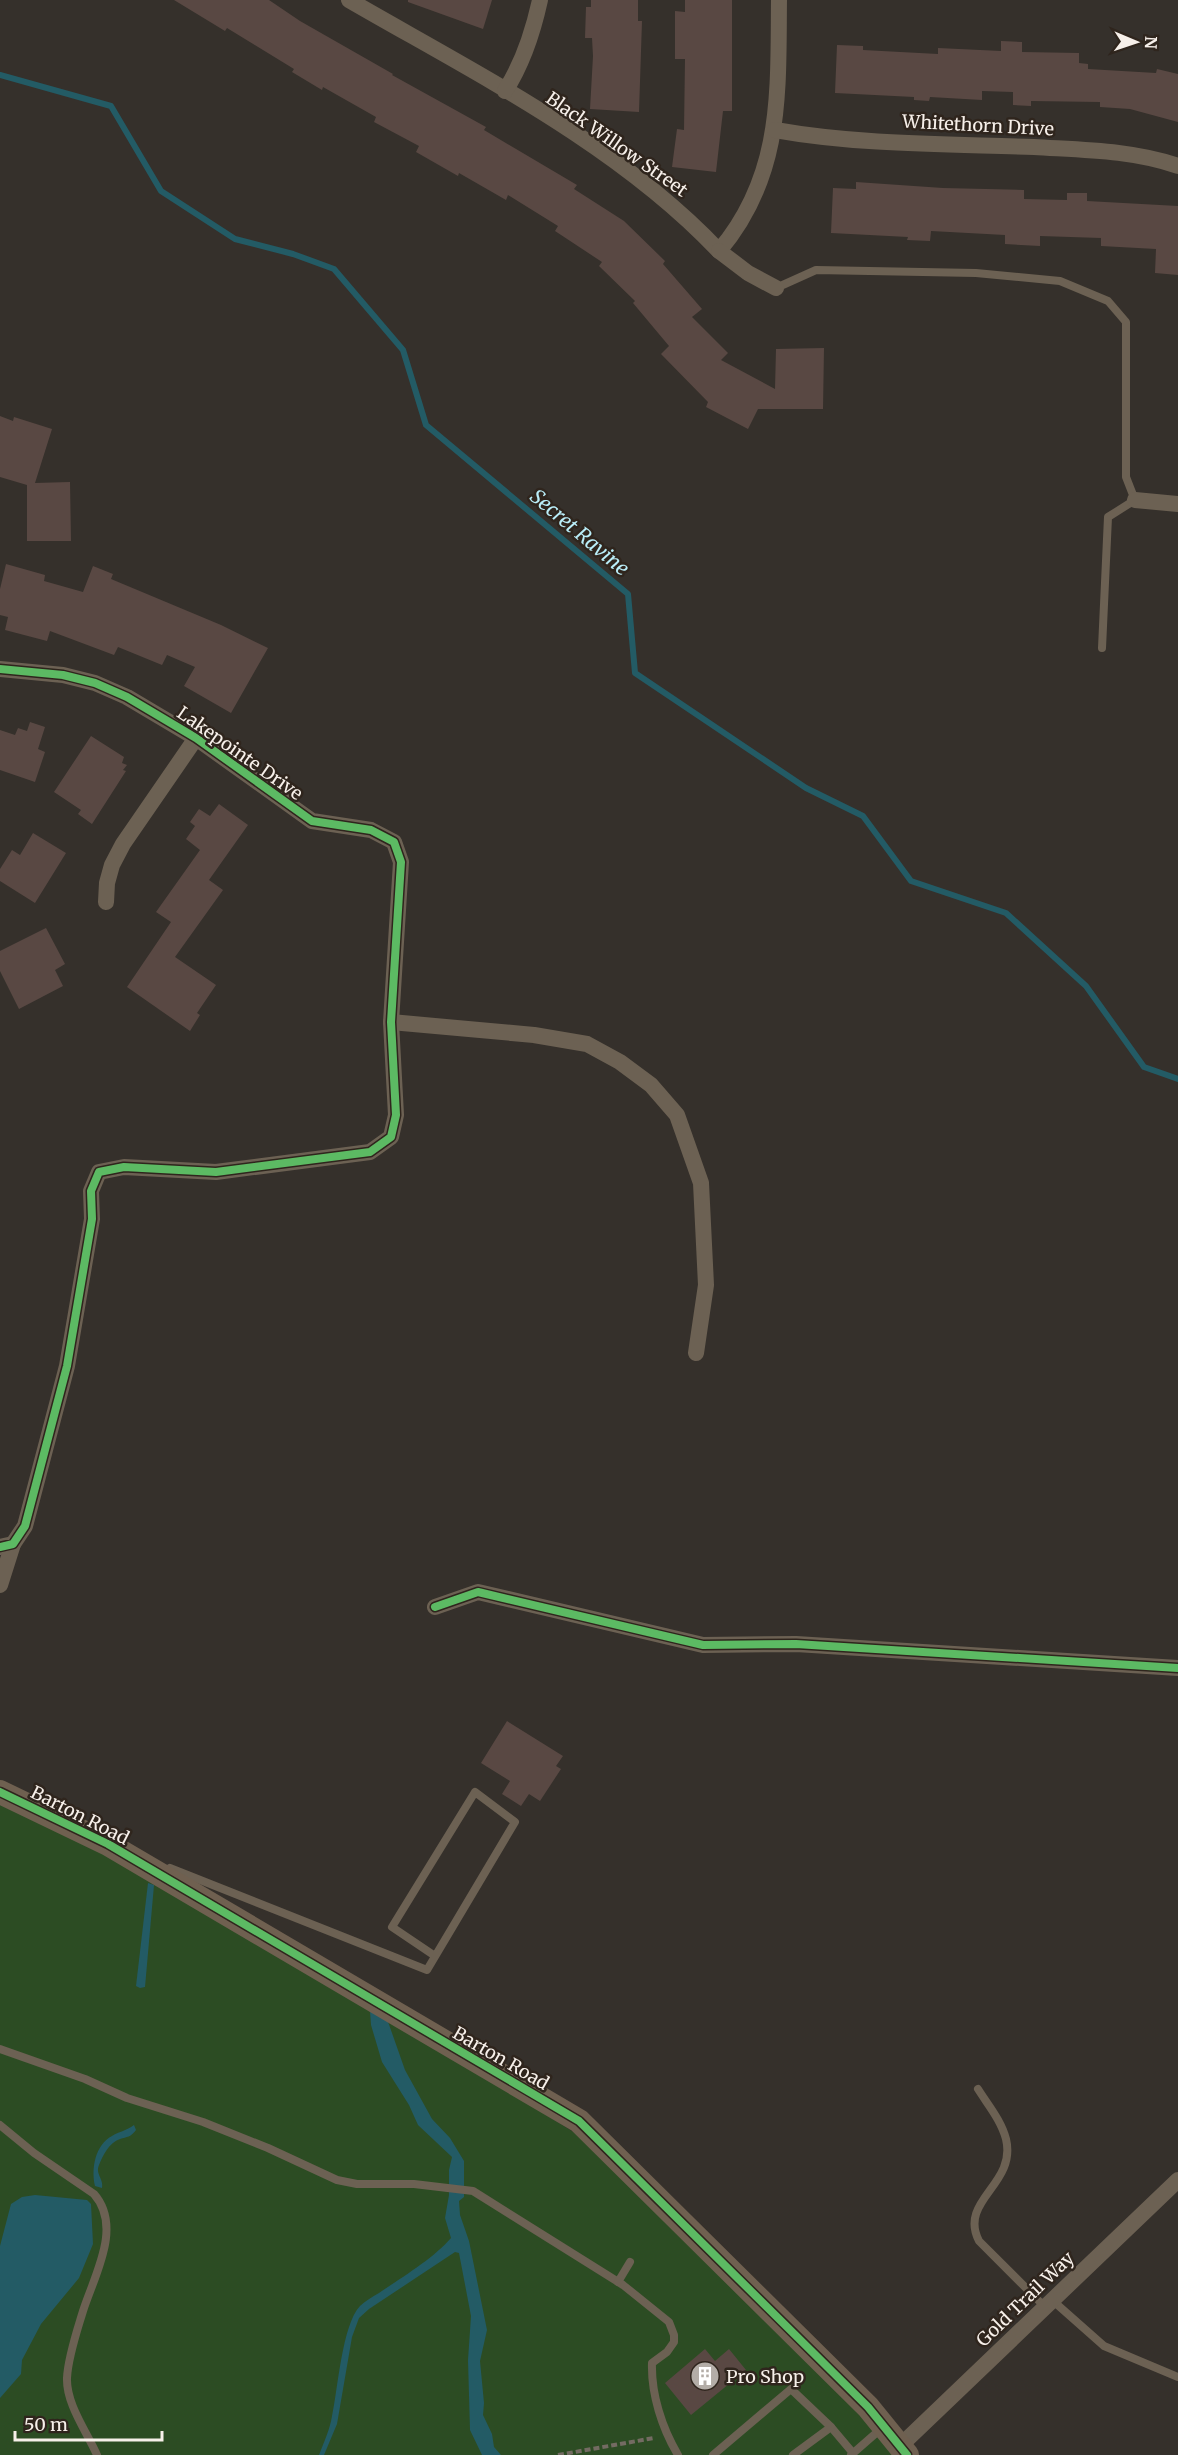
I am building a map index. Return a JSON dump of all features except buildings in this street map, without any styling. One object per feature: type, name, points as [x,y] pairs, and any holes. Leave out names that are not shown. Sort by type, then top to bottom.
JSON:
[{"type":"street","name":"Black Willow Street","points":[[349,0],[506,91],[595,148],[670,203],[718,251],[748,273],[776,288]]},
{"type":"street","points":[[506,91],[515,75],[534,26],[540,0]]},
{"type":"street","points":[[718,251],[738,229],[750,205],[770,152],[778,103],[779,0]]},
{"type":"street","name":"Whitethorn Drive","points":[[774,130],[861,140],[1091,150],[1160,160],[1178,166]]},
{"type":"street","points":[[1134,500],[1178,504]]},
{"type":"street","name":"Lakepointe Drive","points":[[0,669],[63,675],[95,683],[127,697],[196,738],[312,821],[371,830],[394,842],[401,862],[391,1022]]},
{"type":"street","points":[[106,902],[107,883],[112,865],[123,844],[196,738]]},
{"type":"street","points":[[0,1585],[7,1546],[25,1526],[67,1366],[92,1219],[91,1191],[99,1172],[124,1167],[216,1172],[370,1152],[390,1137],[396,1115],[391,1022],[534,1035],[587,1044],[620,1062],[651,1085],[677,1115],[701,1183],[706,1285],[696,1353]]},
{"type":"street","points":[[435,1607],[478,1592],[703,1645],[796,1644],[1178,1668]]},
{"type":"street","name":"Barton Road","points":[[0,1792],[108,1844],[579,2121],[868,2407],[903,2451]]},
{"type":"street","name":"Gold Trail Way","points":[[903,2451],[1048,2304],[1178,2180]]},
{"type":"lane","points":[[776,288],[816,270],[976,273],[1060,281],[1108,301],[1126,322],[1126,477],[1134,500],[1108,517],[1102,648]]},
{"type":"lane","points":[[108,1844],[426,1970],[435,1956],[515,1822],[475,1792],[392,1927],[435,1956]]},
{"type":"lane","points":[[0,2049],[85,2079],[127,2098],[203,2122],[268,2148],[336,2180],[357,2184],[414,2184],[473,2191],[618,2282],[669,2322],[674,2342],[667,2352],[652,2362],[658,2409],[666,2433],[678,2455]]},
{"type":"lane","points":[[978,2090],[999,2122],[1006,2139],[1008,2153],[999,2180],[979,2205],[974,2217],[973,2229],[979,2241],[1048,2304],[1104,2346],[1178,2377]]},
{"type":"lane","points":[[0,2125],[34,2153],[94,2194],[102,2203],[105,2214],[104,2257],[83,2311],[67,2379],[70,2395],[97,2455]]},
{"type":"lane","points":[[618,2282],[630,2262]]},
{"type":"lane","points":[[713,2455],[791,2389],[831,2427],[852,2454],[883,2427]]},
{"type":"lane","points":[[794,2455],[831,2427]]},
{"type":"path","points":[[558,2455],[657,2438],[666,2433]]},
{"type":"green space","points":[[0,1800],[102,1849],[342,1987],[583,2138],[900,2455],[0,2455]]},
{"type":"water","points":[[148,1883],[154,1885],[145,1987],[140,1988],[136,1986]]},
{"type":"water","points":[[370,2011],[386,2016],[405,2070],[432,2119],[450,2138],[464,2161],[464,2197],[459,2201],[460,2215],[469,2241],[487,2330],[480,2361],[483,2415],[492,2434],[494,2447],[501,2455],[482,2455],[470,2430],[468,2360],[471,2316],[459,2253],[455,2252],[359,2318],[352,2337],[337,2424],[324,2455],[319,2455],[331,2421],[345,2342],[354,2315],[364,2302],[427,2260],[451,2238],[445,2218],[452,2157],[418,2125],[409,2105],[382,2062],[371,2025]]},
{"type":"water","points":[[134,2125],[136,2130],[132,2134],[116,2141],[105,2153],[98,2168],[102,2188],[95,2186],[94,2165],[98,2151],[106,2140]]},
{"type":"water","points":[[35,2195],[87,2200],[91,2204],[93,2244],[79,2278],[41,2324],[22,2360],[21,2374],[0,2398],[0,2246],[11,2204],[22,2197]]},
{"type":"waterway","name":"Secret Ravine","points":[[0,75],[111,106],[161,191],[235,239],[293,254],[334,269],[403,350],[426,425],[628,594],[635,673],[806,788],[863,816],[911,881],[1006,913],[1086,986],[1144,1067],[1178,1079]]},
{"type":"cycle path","points":[[0,669],[63,675],[95,683],[127,697],[196,738],[312,821],[371,830],[394,842],[401,862],[391,1022],[396,1115],[391,1137],[370,1152],[216,1172],[124,1167],[99,1172],[91,1191],[92,1219],[67,1366],[25,1526],[13,1544],[0,1547]]},
{"type":"cycle path","points":[[435,1607],[478,1592],[703,1645],[796,1644],[1178,1668]]},
{"type":"cycle path","points":[[0,1792],[108,1844],[579,2121],[868,2407],[907,2455]]},
{"type":"place","name":"Pro Shop","points":[[705,2376]]}]
